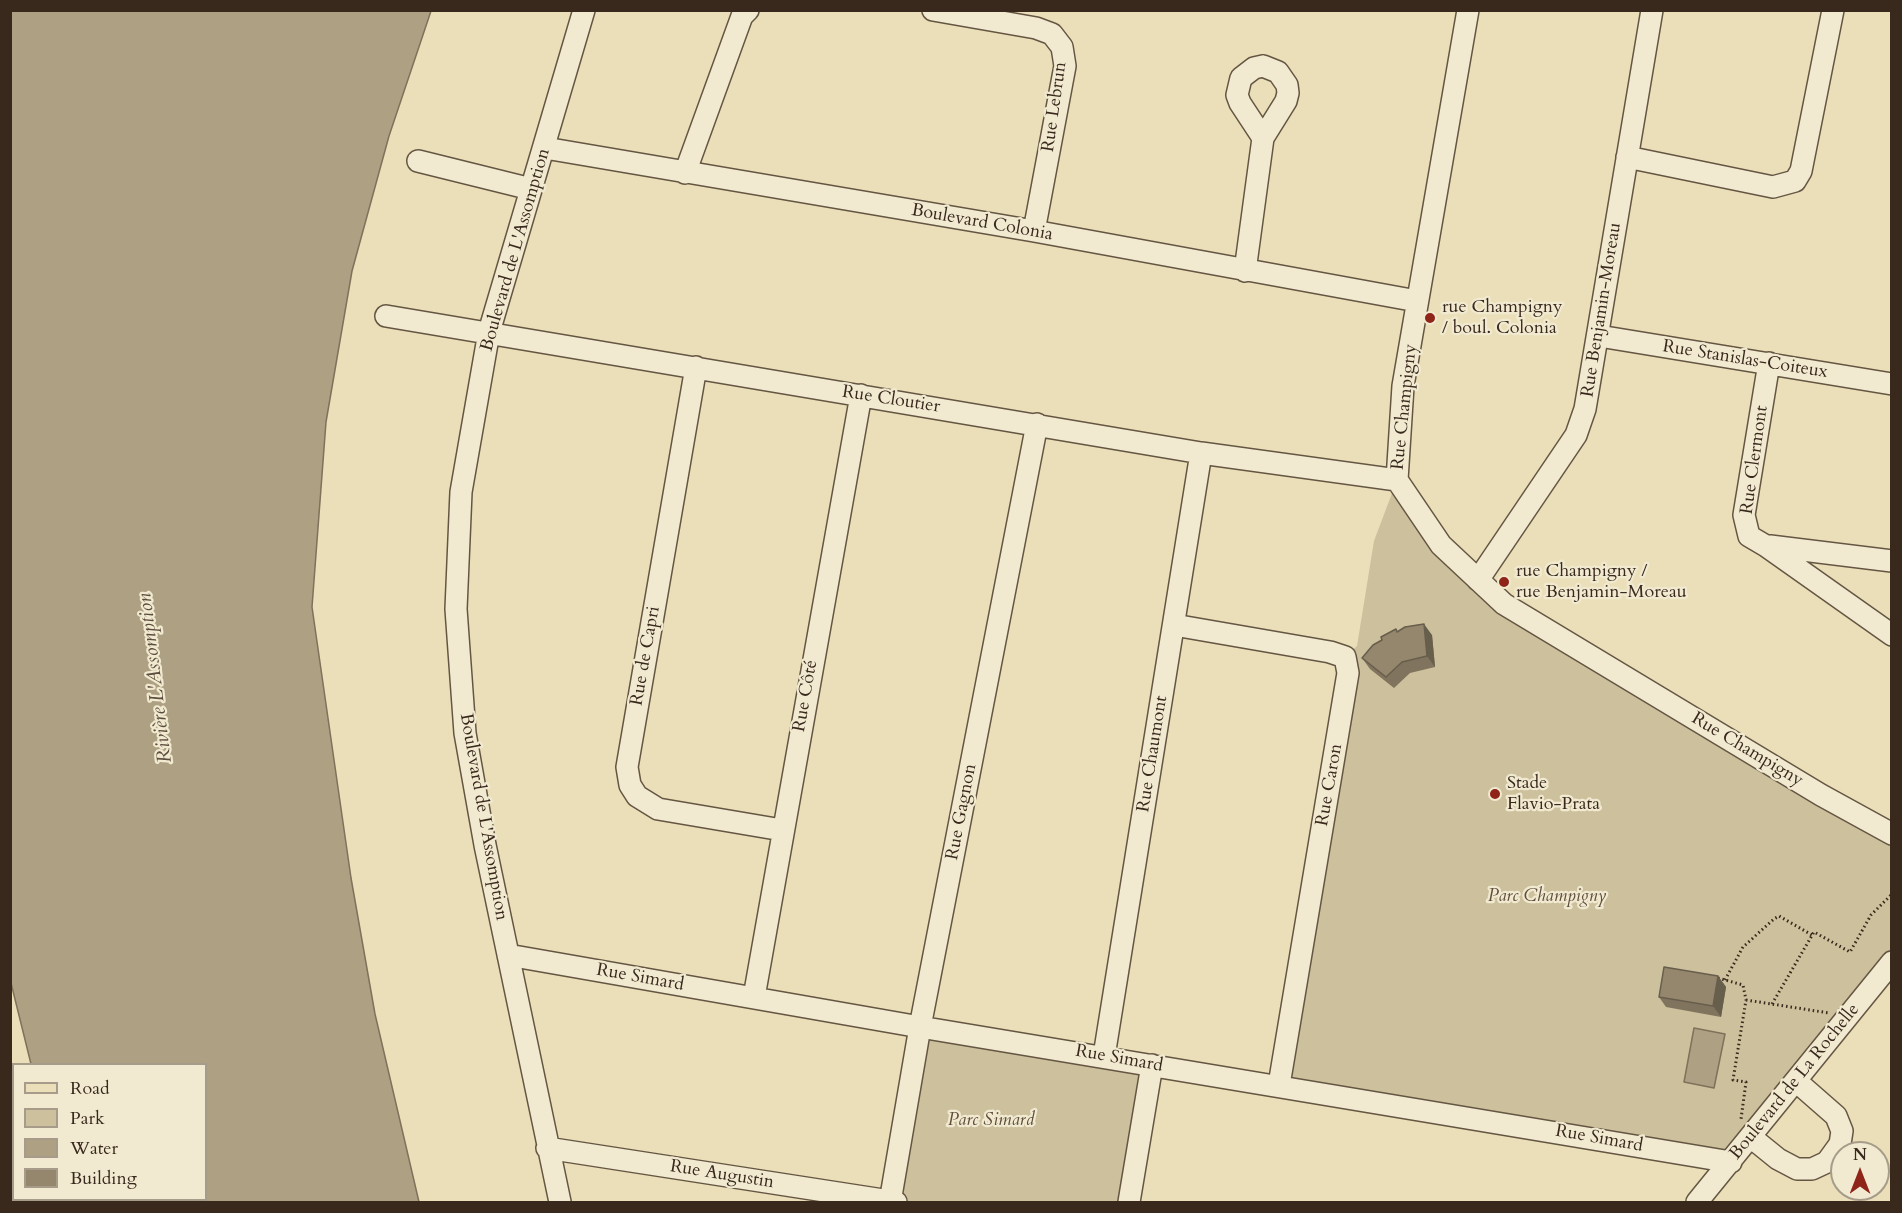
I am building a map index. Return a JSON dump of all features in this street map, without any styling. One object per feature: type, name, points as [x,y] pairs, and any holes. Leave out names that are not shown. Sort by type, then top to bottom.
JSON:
[{"type":"street","name":"Boulevard de L'Assomption","points":[[560,1203],[485,845],[465,733],[456,609],[461,492],[489,332],[584,10]]},
{"type":"street","points":[[685,173],[742,16],[748,10]]},
{"type":"street","name":"Rue Lebrun","points":[[933,10],[1036,28],[1052,34],[1062,47],[1065,66],[1035,231]]},
{"type":"street","name":"Rue Champigny","points":[[1468,10],[1403,386],[1397,480],[1441,545],[1504,604],[1821,795],[1892,834]]},
{"type":"street","name":"Rue Benjamin-Moreau","points":[[1478,580],[1576,435],[1586,409],[1652,10]]},
{"type":"street","points":[[1627,157],[1773,187],[1795,182],[1801,171],[1833,10]]},
{"type":"street","points":[[1245,271],[1263,138]]},
{"type":"street","name":"Boulevard Colonia","points":[[545,148],[1035,231],[1417,301]]},
{"type":"street","points":[[418,160],[531,189]]},
{"type":"street","name":"Rue Cloutier","points":[[386,316],[1201,453],[1397,480]]},
{"type":"street","name":"Rue Stanislas-Coiteux","points":[[1599,336],[1892,384]]},
{"type":"street","name":"Rue Clermont","points":[[1769,363],[1744,514],[1749,536],[1892,635]]},
{"type":"street","name":"Rue de Capri","points":[[696,367],[627,767],[630,785],[638,796],[658,809],[782,830]]},
{"type":"street","name":"Rue Côté","points":[[754,997],[861,395]]},
{"type":"street","name":"Rue Gagnon","points":[[893,1202],[920,1027],[1037,424]]},
{"type":"street","name":"Rue Chaumont","points":[[1104,1056],[1201,453]]},
{"type":"street","points":[[1766,546],[1892,561]]},
{"type":"street","name":"Rue Caron","points":[[1174,625],[1330,652],[1345,657],[1347,665],[1348,673],[1279,1085]]},
{"type":"street","name":"Rue Simard","points":[[508,955],[920,1027],[1731,1162]]},
{"type":"street","name":"Boulevard de La Rochelle","points":[[1697,1203],[1731,1162],[1746,1131],[1796,1081],[1892,962]]},
{"type":"street","points":[[1129,1203],[1152,1065]]},
{"type":"street","points":[[1746,1131],[1797,1169],[1812,1169],[1827,1162],[1840,1144],[1842,1131],[1836,1116],[1796,1081]]},
{"type":"street","name":"Rue Augustin","points":[[547,1148],[893,1202]]},
{"type":"path","points":[[1772,1004],[1814,932],[1850,952],[1871,915],[1892,894]]},
{"type":"path","points":[[1725,980],[1743,947],[1779,916],[1812,935]]},
{"type":"path","points":[[1713,978],[1743,985],[1746,1000],[1733,1080],[1746,1082],[1746,1131]]},
{"type":"path","points":[[1746,1000],[1848,1016]]},
{"type":"green space","name":"Parc Champigny","points":[[1397,480],[1478,580],[1891,832],[1891,962],[1731,1162],[1279,1085],[1345,657],[1357,646],[1374,541]]},
{"type":"green space","name":"Parc Simard","points":[[920,1027],[1152,1065],[1129,1202],[896,1202]]},
{"type":"water","name":"Rivière L'Assomption","points":[[10,11],[431,11],[389,136],[352,271],[326,422],[312,607],[351,878],[375,1014],[419,1202],[68,1202],[207,1201],[207,1063],[31,1063],[11,983]]},
{"type":"water","points":[[1694,1028],[1725,1034],[1714,1088],[1684,1082]]},
{"type":"building","points":[[1424,624],[1427,656],[1402,662],[1386,677],[1362,658],[1373,645],[1382,640],[1381,637],[1396,629],[1397,632],[1405,627]]},
{"type":"building","points":[[1664,967],[1718,976],[1713,1006],[1659,997]]},
{"type":"place","name":"rue Champigny / boul. Colonia","points":[[1430,318]]},
{"type":"place","name":"rue Champigny / rue Benjamin-Moreau","points":[[1504,582]]},
{"type":"place","name":"Stade Flavio-Prata","points":[[1495,794]]}]
